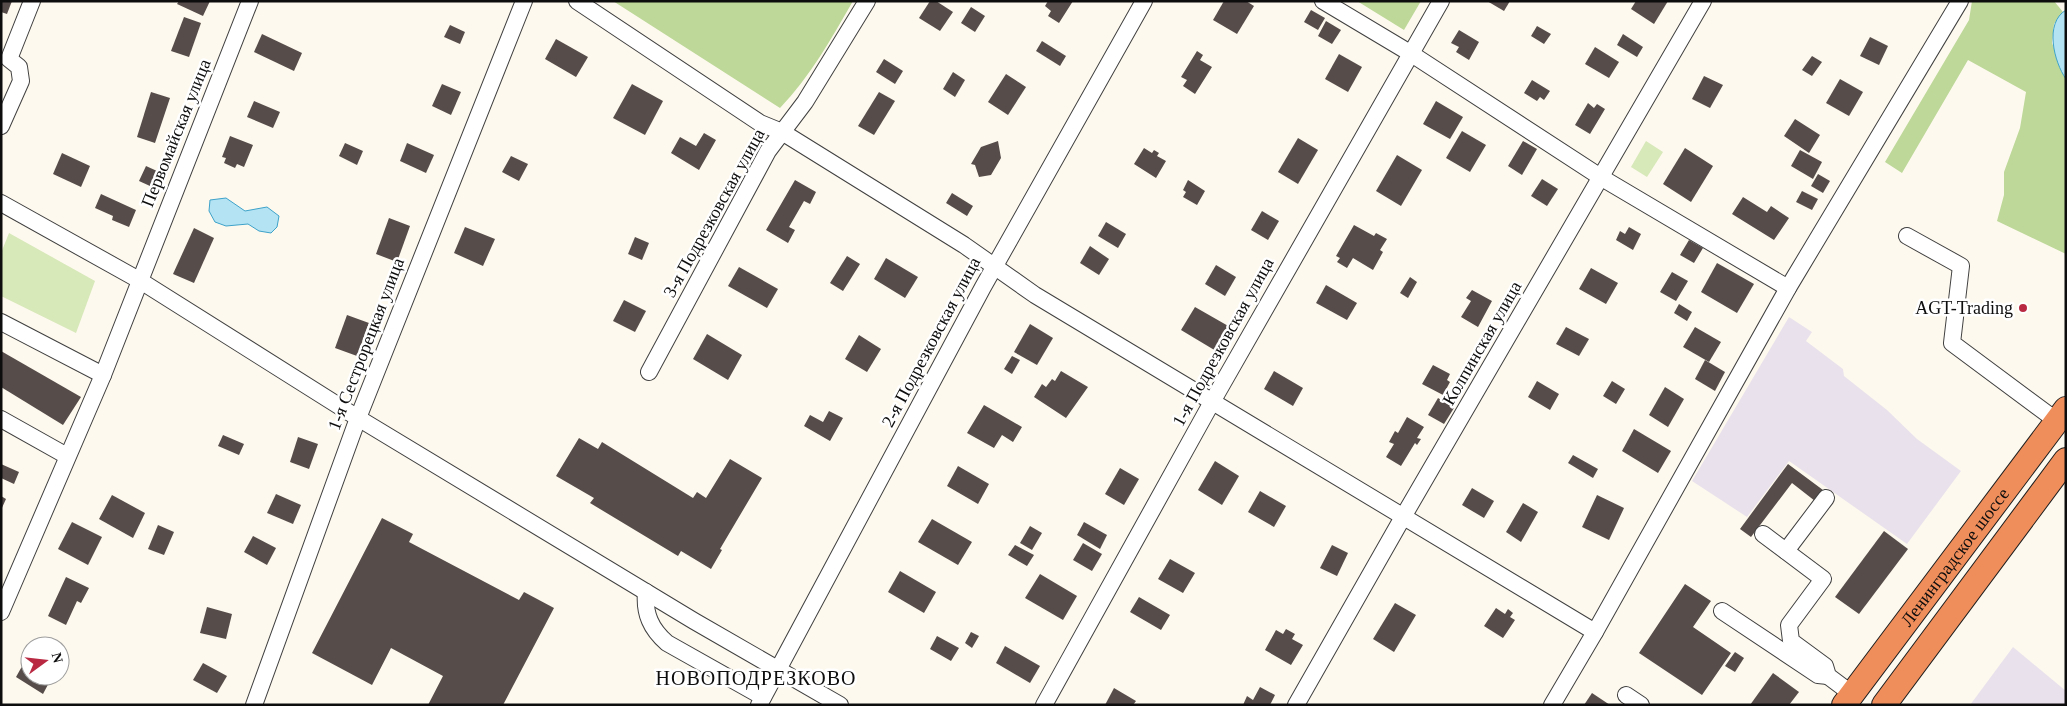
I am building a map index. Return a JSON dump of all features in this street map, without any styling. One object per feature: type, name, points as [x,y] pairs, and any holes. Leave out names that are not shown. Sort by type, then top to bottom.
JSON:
[{"type":"highway","name":"Ленинградское шоссе","points":[[1848,699],[2061,415]]},
{"type":"highway","name":"Ленинградское шоссе","points":[[1884,705],[2066,460]]},
{"type":"street","points":[[1,126],[21,81],[19,67],[5,58],[32,1]]},
{"type":"street","name":"Первомайская улица","points":[[1,612],[103,375],[250,1]]},
{"type":"street","name":"1-я Сестрорецкая улица","points":[[254,705],[358,418],[524,1]]},
{"type":"street","points":[[577,1],[760,123],[782,132],[964,245],[1035,295],[1595,632]]},
{"type":"street","name":"3-я Подрезковская улица","points":[[649,372],[768,151],[805,102],[866,1]]},
{"type":"street","name":"2-я Подрезковская улица","points":[[761,701],[994,266],[1144,1]]},
{"type":"street","points":[[1323,1],[1410,53],[1602,178],[1788,288]]},
{"type":"street","name":"1-я Подрезковская улица","points":[[1044,705],[1212,402],[1441,1]]},
{"type":"street","name":"Колпинская улица","points":[[1296,705],[1403,517],[1704,1]]},
{"type":"street","points":[[1552,705],[1788,288],[1960,1]]},
{"type":"street","points":[[1,203],[139,280],[358,418],[646,592],[840,705]]},
{"type":"street","points":[[1907,236],[1961,266],[1952,342],[2061,415]]},
{"type":"street","points":[[1,322],[103,375]]},
{"type":"street","points":[[1,419],[67,456]]},
{"type":"street","points":[[1786,551],[1826,498]]},
{"type":"street","points":[[1763,534],[1823,579],[1789,625],[1791,641],[1825,666],[1828,676],[1848,699]]},
{"type":"street","points":[[646,592],[646,611],[657,634],[761,701]]},
{"type":"street","points":[[1722,611],[1818,675],[1828,676]]},
{"type":"street","points":[[1626,695],[1641,705]]},
{"type":"shaded area","points":[[1789,317],[1812,332],[1806,341],[1843,369],[1844,376],[1887,410],[1917,439],[1961,471],[1907,544],[1789,461],[1747,517],[1692,481]]},
{"type":"shaded area","points":[[2013,647],[2066,691],[2066,705],[1970,705]]},
{"type":"green space","points":[[613,1],[853,1],[810,71],[780,108]]},
{"type":"green space","points":[[1357,1],[1421,1],[1404,30]]},
{"type":"green space","points":[[1972,1],[2054,1],[2063,12],[2054,24],[2052,43],[2066,79],[2066,254],[1997,221],[2004,195],[2004,172],[2020,128],[2026,92],[1968,60],[1902,173],[1885,162],[1969,20]]},
{"type":"green space","points":[[1646,141],[1663,152],[1647,177],[1631,167]]},
{"type":"green space","points":[[9,233],[95,281],[76,333],[1,296],[1,253]]},
{"type":"water","points":[[2066,10],[2066,79],[2055,53],[2053,33],[2059,16]]},
{"type":"water","points":[[226,198],[245,211],[267,207],[279,216],[277,227],[271,233],[259,231],[248,224],[226,226],[215,222],[209,211],[210,200]]},
{"type":"building","points":[[1,1],[12,1],[7,14],[1,12]]},
{"type":"building","points":[[179,1],[210,1],[203,16],[177,4]]},
{"type":"building","points":[[930,1],[936,1],[953,12],[940,31],[919,18]]},
{"type":"building","points":[[1048,1],[1073,1],[1059,23],[1048,16],[1051,11],[1045,6]]},
{"type":"building","points":[[1224,1],[1246,1],[1254,6],[1237,34],[1213,20]]},
{"type":"building","points":[[1487,1],[1510,1],[1504,11]]},
{"type":"building","points":[[1636,1],[1668,1],[1654,24],[1631,9]]},
{"type":"building","points":[[971,7],[985,16],[975,32],[961,23]]},
{"type":"building","points":[[1311,10],[1325,18],[1318,30],[1304,22]]},
{"type":"building","points":[[184,17],[201,23],[189,57],[171,51]]},
{"type":"building","points":[[1326,21],[1341,30],[1332,44],[1318,36]]},
{"type":"building","points":[[450,25],[465,32],[460,44],[444,37]]},
{"type":"building","points":[[1537,26],[1551,34],[1544,44],[1531,36]]},
{"type":"building","points":[[1459,30],[1479,42],[1469,60],[1456,52],[1459,47],[1451,43]]},
{"type":"building","points":[[262,34],[302,53],[294,71],[254,52]]},
{"type":"building","points":[[1623,34],[1643,47],[1637,57],[1617,45]]},
{"type":"building","points":[[1870,37],[1888,46],[1879,65],[1860,56]]},
{"type":"building","points":[[556,39],[588,57],[576,77],[545,59]]},
{"type":"building","points":[[1042,41],[1066,56],[1060,66],[1036,51]]},
{"type":"building","points":[[1595,47],[1619,62],[1609,78],[1585,64]]},
{"type":"building","points":[[1197,51],[1203,55],[1200,60],[1212,67],[1195,94],[1183,86],[1187,80],[1181,77]]},
{"type":"building","points":[[1339,54],[1362,67],[1348,92],[1325,79]]},
{"type":"building","points":[[1812,56],[1822,62],[1812,76],[1802,70]]},
{"type":"building","points":[[884,59],[903,71],[895,84],[876,72]]},
{"type":"building","points":[[953,72],[965,80],[955,97],[943,89]]},
{"type":"building","points":[[1006,74],[1026,87],[1008,115],[988,102]]},
{"type":"building","points":[[1704,76],[1723,85],[1710,108],[1692,99]]},
{"type":"building","points":[[1840,79],[1863,92],[1849,116],[1826,103]]},
{"type":"building","points":[[1532,80],[1550,91],[1544,100],[1540,97],[1537,101],[1524,93]]},
{"type":"building","points":[[442,84],[461,92],[451,115],[432,106]]},
{"type":"building","points":[[632,84],[663,101],[645,135],[613,118]]},
{"type":"building","points":[[151,92],[170,98],[155,143],[137,137]]},
{"type":"building","points":[[879,92],[895,101],[874,135],[858,126]]},
{"type":"building","points":[[254,101],[280,112],[273,128],[247,117]]},
{"type":"building","points":[[1436,101],[1463,117],[1450,139],[1423,124]]},
{"type":"building","points":[[1588,103],[1594,108],[1597,104],[1605,109],[1590,134],[1575,125]]},
{"type":"building","points":[[1795,119],[1820,135],[1809,153],[1784,136]]},
{"type":"building","points":[[1462,131],[1486,145],[1470,172],[1446,158]]},
{"type":"building","points":[[704,133],[716,140],[699,170],[671,153],[680,137],[696,146]]},
{"type":"building","points":[[230,136],[253,145],[244,167],[237,164],[235,168],[224,163],[226,158],[222,157]]},
{"type":"building","points":[[1298,138],[1318,150],[1298,184],[1278,172]]},
{"type":"building","points":[[998,141],[1001,158],[991,175],[979,177],[975,165],[971,164],[981,147]]},
{"type":"building","points":[[1523,141],[1537,149],[1522,175],[1508,166]]},
{"type":"building","points":[[345,143],[363,151],[357,165],[339,156]]},
{"type":"building","points":[[407,143],[434,155],[426,173],[400,161]]},
{"type":"building","points":[[1144,148],[1152,153],[1154,150],[1159,153],[1157,156],[1166,161],[1156,178],[1134,164]]},
{"type":"building","points":[[1685,148],[1713,166],[1691,202],[1663,184]]},
{"type":"building","points":[[1800,150],[1822,162],[1813,179],[1791,166]]},
{"type":"building","points":[[62,153],[90,166],[81,187],[53,174]]},
{"type":"building","points":[[1397,155],[1422,170],[1401,206],[1376,191]]},
{"type":"building","points":[[511,156],[528,164],[519,181],[502,172]]},
{"type":"building","points":[[146,166],[157,171],[150,186],[139,181]]},
{"type":"building","points":[[1818,174],[1830,181],[1823,193],[1811,186]]},
{"type":"building","points":[[1542,179],[1558,189],[1547,206],[1531,196]]},
{"type":"building","points":[[795,180],[816,192],[810,204],[804,201],[789,227],[795,230],[788,243],[766,230]]},
{"type":"building","points":[[1188,180],[1205,191],[1197,205],[1183,197],[1186,192],[1183,190]]},
{"type":"building","points":[[1802,191],[1818,199],[1812,210],[1796,202]]},
{"type":"building","points":[[952,193],[973,206],[967,216],[946,203]]},
{"type":"building","points":[[101,194],[136,210],[129,227],[112,220],[113,216],[95,208]]},
{"type":"building","points":[[1743,197],[1767,212],[1771,206],[1789,218],[1774,240],[1732,214]]},
{"type":"building","points":[[1262,211],[1279,221],[1268,240],[1251,230]]},
{"type":"building","points":[[389,218],[410,226],[397,262],[376,254]]},
{"type":"building","points":[[1106,222],[1126,234],[1118,248],[1098,236]]},
{"type":"building","points":[[1354,225],[1374,236],[1376,233],[1387,239],[1380,250],[1383,252],[1373,270],[1353,258],[1347,268],[1337,262],[1340,258],[1336,256]]},
{"type":"building","points":[[465,227],[495,239],[483,266],[454,253]]},
{"type":"building","points":[[1629,227],[1641,234],[1633,250],[1616,240],[1620,231],[1625,234]]},
{"type":"building","points":[[194,228],[214,238],[194,283],[173,274]]},
{"type":"building","points":[[635,237],[649,243],[642,260],[628,254]]},
{"type":"building","points":[[1689,240],[1703,248],[1694,263],[1680,255]]},
{"type":"building","points":[[1090,246],[1109,259],[1099,275],[1080,263]]},
{"type":"building","points":[[847,256],[860,264],[843,291],[830,283]]},
{"type":"building","points":[[886,258],[918,277],[905,298],[874,279]]},
{"type":"building","points":[[1717,263],[1754,284],[1737,313],[1701,292]]},
{"type":"building","points":[[1216,265],[1236,277],[1225,296],[1205,284]]},
{"type":"building","points":[[739,267],[778,289],[767,308],[728,286]]},
{"type":"building","points":[[1591,268],[1618,283],[1606,304],[1579,289]]},
{"type":"building","points":[[1672,272],[1688,281],[1676,301],[1660,292]]},
{"type":"building","points":[[1410,277],[1417,282],[1408,298],[1400,293]]},
{"type":"building","points":[[1326,285],[1357,303],[1347,320],[1316,303]]},
{"type":"building","points":[[1472,290],[1492,301],[1478,327],[1461,317],[1471,301],[1466,298]]},
{"type":"building","points":[[624,300],[646,311],[635,332],[613,321]]},
{"type":"building","points":[[1679,304],[1692,312],[1687,321],[1674,313]]},
{"type":"building","points":[[1195,307],[1230,327],[1216,351],[1181,330]]},
{"type":"building","points":[[347,315],[369,323],[357,356],[335,348]]},
{"type":"building","points":[[1030,324],[1053,338],[1037,365],[1014,352]]},
{"type":"building","points":[[1566,327],[1589,339],[1579,356],[1556,344]]},
{"type":"building","points":[[1695,327],[1721,342],[1709,362],[1683,347]]},
{"type":"building","points":[[707,334],[742,355],[728,380],[693,359]]},
{"type":"building","points":[[859,335],[881,349],[867,372],[845,359]]},
{"type":"building","points":[[1,351],[81,397],[63,425],[1,387]]},
{"type":"building","points":[[1012,356],[1020,360],[1012,374],[1004,369]]},
{"type":"building","points":[[1705,360],[1725,372],[1715,391],[1695,379]]},
{"type":"building","points":[[1433,365],[1450,374],[1447,380],[1450,382],[1443,395],[1422,384]]},
{"type":"building","points":[[1061,371],[1088,387],[1066,418],[1034,397],[1042,384],[1046,387],[1052,379],[1055,381]]},
{"type":"building","points":[[1274,371],[1303,388],[1293,406],[1264,389]]},
{"type":"building","points":[[1537,381],[1559,394],[1550,410],[1528,397]]},
{"type":"building","points":[[1612,381],[1625,389],[1616,404],[1603,396]]},
{"type":"building","points":[[1665,387],[1684,399],[1668,427],[1649,415]]},
{"type":"building","points":[[1438,398],[1454,408],[1444,424],[1428,415]]},
{"type":"building","points":[[984,405],[1022,427],[1013,442],[1002,435],[994,448],[967,433]]},
{"type":"building","points":[[829,411],[843,418],[830,441],[804,426],[810,415],[823,422]]},
{"type":"building","points":[[1407,417],[1424,427],[1417,438],[1421,439],[1417,445],[1415,443],[1401,466],[1386,457],[1394,444],[1389,442],[1395,431],[1398,433]]},
{"type":"building","points":[[1634,429],[1671,451],[1658,473],[1622,451]]},
{"type":"building","points":[[223,435],[244,444],[239,455],[218,446]]},
{"type":"building","points":[[298,437],[318,444],[309,469],[290,462]]},
{"type":"building","points":[[579,438],[598,449],[602,442],[693,498],[697,492],[706,498],[730,459],[762,478],[720,549],[722,550],[711,569],[681,551],[678,556],[590,503],[594,498],[556,476]]},
{"type":"building","points":[[1573,455],[1598,469],[1593,478],[1568,463]]},
{"type":"building","points":[[1215,461],[1239,476],[1222,505],[1198,490]]},
{"type":"building","points":[[1,464],[19,472],[14,484],[1,478]]},
{"type":"building","points":[[1788,464],[1823,490],[1815,501],[1792,483],[1751,537],[1740,529]]},
{"type":"building","points":[[958,466],[989,484],[978,504],[947,486]]},
{"type":"building","points":[[1120,468],[1139,479],[1124,505],[1105,494]]},
{"type":"building","points":[[1472,488],[1494,501],[1484,518],[1462,505]]},
{"type":"building","points":[[1260,491],[1286,506],[1274,527],[1248,512]]},
{"type":"building","points":[[276,494],[301,505],[293,524],[267,513]]},
{"type":"building","points":[[112,495],[145,513],[133,538],[99,519]]},
{"type":"building","points":[[1597,495],[1624,508],[1609,540],[1582,527]]},
{"type":"building","points":[[1,496],[6,499],[1,510]]},
{"type":"building","points":[[1523,503],[1538,512],[1521,542],[1506,532]]},
{"type":"building","points":[[382,518],[413,534],[409,542],[519,600],[524,592],[554,608],[503,705],[428,705],[443,676],[391,648],[372,685],[312,653]]},
{"type":"building","points":[[932,519],[972,542],[958,565],[918,542]]},
{"type":"building","points":[[72,522],[102,537],[88,565],[58,549]]},
{"type":"building","points":[[1084,522],[1107,535],[1100,549],[1077,535]]},
{"type":"building","points":[[158,525],[174,532],[164,555],[148,549]]},
{"type":"building","points":[[1030,526],[1042,533],[1032,550],[1020,543]]},
{"type":"building","points":[[1884,531],[1908,549],[1859,614],[1835,597]]},
{"type":"building","points":[[253,536],[276,548],[267,565],[244,552]]},
{"type":"building","points":[[1083,543],[1102,554],[1092,571],[1073,560]]},
{"type":"building","points":[[1015,545],[1034,555],[1027,566],[1008,555]]},
{"type":"building","points":[[1332,545],[1348,553],[1337,576],[1320,568]]},
{"type":"building","points":[[1170,559],[1195,573],[1183,593],[1158,579]]},
{"type":"building","points":[[900,571],[936,592],[924,613],[888,592]]},
{"type":"building","points":[[1040,574],[1077,596],[1063,620],[1025,598]]},
{"type":"building","points":[[66,577],[89,588],[81,603],[77,601],[66,625],[48,616]]},
{"type":"building","points":[[1685,584],[1711,601],[1693,627],[1731,653],[1702,695],[1639,653]]},
{"type":"building","points":[[1139,597],[1170,615],[1161,630],[1130,612]]},
{"type":"building","points":[[1395,603],[1416,615],[1394,652],[1373,639]]},
{"type":"building","points":[[207,607],[232,614],[226,639],[200,633]]},
{"type":"building","points":[[1496,608],[1505,614],[1508,609],[1513,613],[1510,617],[1515,620],[1503,638],[1484,626]]},
{"type":"building","points":[[1286,629],[1295,634],[1292,639],[1303,645],[1291,665],[1265,650],[1276,630],[1283,634]]},
{"type":"building","points":[[971,632],[979,636],[972,648],[965,643]]},
{"type":"building","points":[[937,636],[959,648],[951,661],[930,649]]},
{"type":"building","points":[[1005,646],[1040,666],[1030,683],[996,663]]},
{"type":"building","points":[[1735,652],[1744,658],[1735,672],[1725,666]]},
{"type":"building","points":[[203,663],[227,676],[217,693],[193,680]]},
{"type":"building","points":[[20,670],[20,680],[16,677]]},
{"type":"building","points":[[1773,673],[1799,692],[1789,705],[1750,705]]},
{"type":"building","points":[[30,686],[47,686],[43,694]]},
{"type":"building","points":[[1260,687],[1275,695],[1270,705],[1243,705],[1247,696],[1253,700]]},
{"type":"building","points":[[1114,688],[1136,701],[1133,705],[1105,705]]},
{"type":"building","points":[[1592,693],[1610,705],[1584,705]]},
{"type":"place","name":"AGT-Trading","points":[[2023,308]]},
{"type":"district","name":"НОВОПОДРЕЗКОВО","points":[[756,678]]}]
